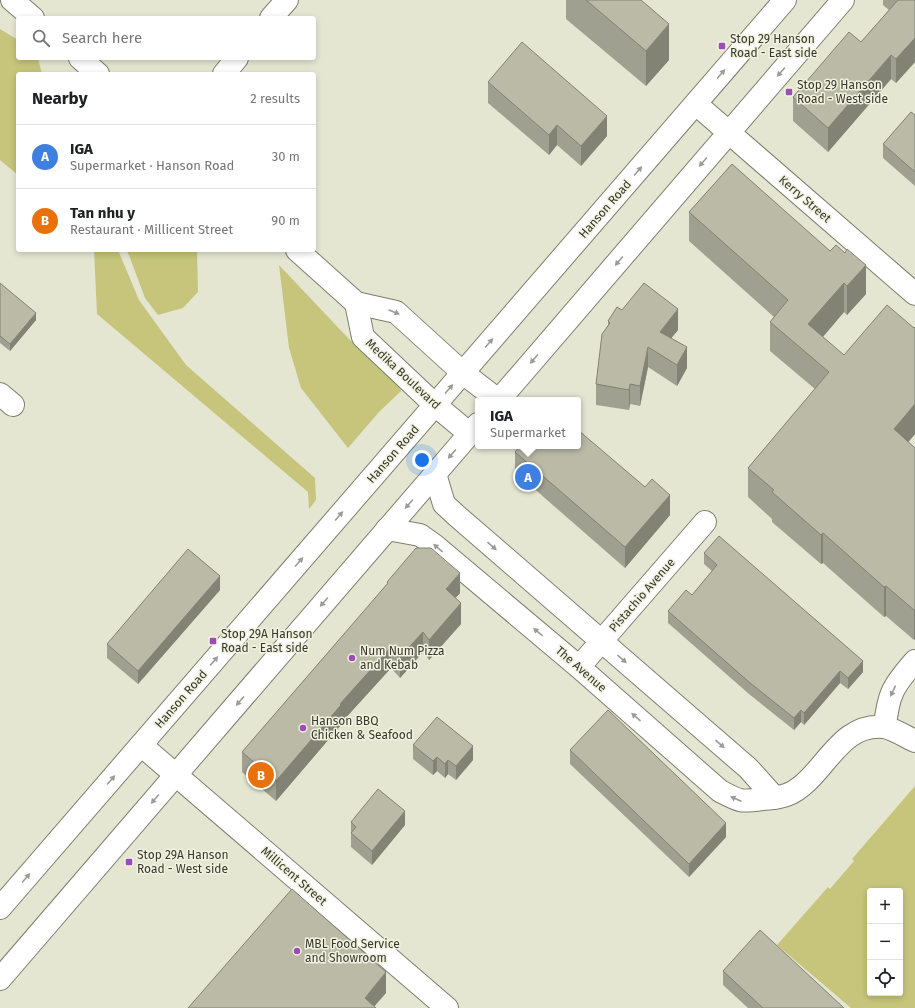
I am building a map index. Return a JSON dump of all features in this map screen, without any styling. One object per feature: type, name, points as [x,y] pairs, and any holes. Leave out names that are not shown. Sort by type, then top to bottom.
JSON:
[{"type":"street","points":[[12,0],[31,16]]},
{"type":"street","points":[[274,16],[287,0]]},
{"type":"street","name":"Hanson Road","points":[[0,908],[785,0]]},
{"type":"street","points":[[501,397],[843,0]]},
{"type":"street","points":[[82,60],[96,72]]},
{"type":"street","points":[[226,72],[235,60]]},
{"type":"street","name":"Kerry Street","points":[[696,104],[915,294]]},
{"type":"street","points":[[299,252],[356,303],[396,312],[463,373],[494,397]]},
{"type":"street","name":"Medika Boulevard","points":[[356,303],[363,337],[435,405],[474,429]]},
{"type":"street","points":[[0,979],[474,429]]},
{"type":"street","points":[[435,474],[444,504],[601,642],[748,768],[774,798]]},
{"type":"street","name":"Pistachio Avenue","points":[[579,667],[705,522]]},
{"type":"street","name":"The Avenue","points":[[387,530],[420,535],[434,545],[579,667],[720,791],[741,802],[774,798],[793,792],[814,774],[845,738],[869,728],[885,727]]},
{"type":"street","points":[[915,661],[898,681],[888,702],[885,727],[915,741]]},
{"type":"street","name":"Millicent Street","points":[[141,745],[447,1008]]},
{"type":"shaded area","points":[[0,29],[16,39],[16,60],[38,60],[42,72],[16,72],[16,173],[0,160]]},
{"type":"shaded area","points":[[94,252],[119,252],[139,300],[186,365],[315,478],[316,500],[309,509],[308,492],[97,314]]},
{"type":"shaded area","points":[[128,252],[197,252],[198,292],[183,308],[158,315],[145,298]]},
{"type":"shaded area","points":[[279,265],[349,339],[398,383],[401,391],[379,412],[348,448],[301,388],[289,348]]},
{"type":"shaded area","points":[[915,786],[915,1008],[851,1008],[777,945],[828,887],[830,889],[854,861],[852,859]]},
{"type":"building","points":[[586,0],[641,0],[669,24],[646,51]]},
{"type":"building","points":[[898,0],[915,0],[915,38],[896,59],[891,55],[828,128],[793,97],[849,32],[861,42]]},
{"type":"building","points":[[522,42],[607,116],[581,146],[557,125],[549,135],[488,82]]},
{"type":"building","points":[[911,112],[915,115],[915,172],[883,144]]},
{"type":"building","points":[[732,164],[830,251],[836,245],[845,253],[847,249],[866,265],[847,286],[844,283],[808,324],[844,355],[887,305],[914,328],[915,327],[915,404],[894,429],[915,448],[914,610],[886,586],[884,587],[823,533],[821,535],[772,492],[774,490],[748,468],[829,372],[770,322],[788,300],[689,212]]},
{"type":"building","points":[[0,283],[36,313],[10,344],[0,336]]},
{"type":"building","points":[[644,283],[678,309],[660,332],[687,347],[677,365],[648,347],[640,386],[630,384],[629,390],[596,384],[602,334],[610,323],[608,321],[617,307],[622,310]]},
{"type":"building","points":[[581,433],[645,487],[652,479],[670,495],[625,547],[515,452],[518,449],[581,449]]},
{"type":"building","points":[[719,536],[863,661],[848,678],[840,671],[804,713],[801,710],[794,718],[749,682],[668,611],[686,590],[692,595],[717,565],[704,553]]},
{"type":"building","points":[[416,548],[431,548],[460,573],[446,589],[461,603],[429,640],[423,632],[400,657],[391,647],[340,704],[341,705],[276,781],[242,752],[388,583],[387,582]]},
{"type":"building","points":[[188,549],[220,576],[138,671],[107,644]]},
{"type":"building","points":[[608,710],[726,823],[689,864],[570,750]]},
{"type":"building","points":[[437,717],[473,746],[456,766],[448,760],[445,764],[437,757],[433,761],[413,745]]},
{"type":"building","points":[[378,789],[405,811],[372,851],[351,833],[356,827],[351,822]]},
{"type":"building","name":"MBL Food Service and Showroom","points":[[292,889],[386,972],[365,998],[376,1008],[188,1008]]},
{"type":"building","points":[[760,930],[844,1008],[763,1008],[723,971]]},
{"type":"place","name":"Stop 29 Hanson Road - East side","points":[[722,46]]},
{"type":"place","name":"Stop 29 Hanson Road - West side","points":[[789,92]]},
{"type":"place","name":"IGA","points":[[528,477]]},
{"type":"place","name":"Stop 29A Hanson Road - East side","points":[[213,641]]},
{"type":"place","name":"Num Num Pizza and Kebab","points":[[352,658]]},
{"type":"place","name":"Hanson BBQ Chicken & Seafood","points":[[303,728]]},
{"type":"place","name":"Tan nhu y","points":[[261,775]]},
{"type":"place","name":"Stop 29A Hanson Road - West side","points":[[129,862]]},
{"type":"place","name":"MBL Food Service and Showroom","points":[[297,951]]}]
